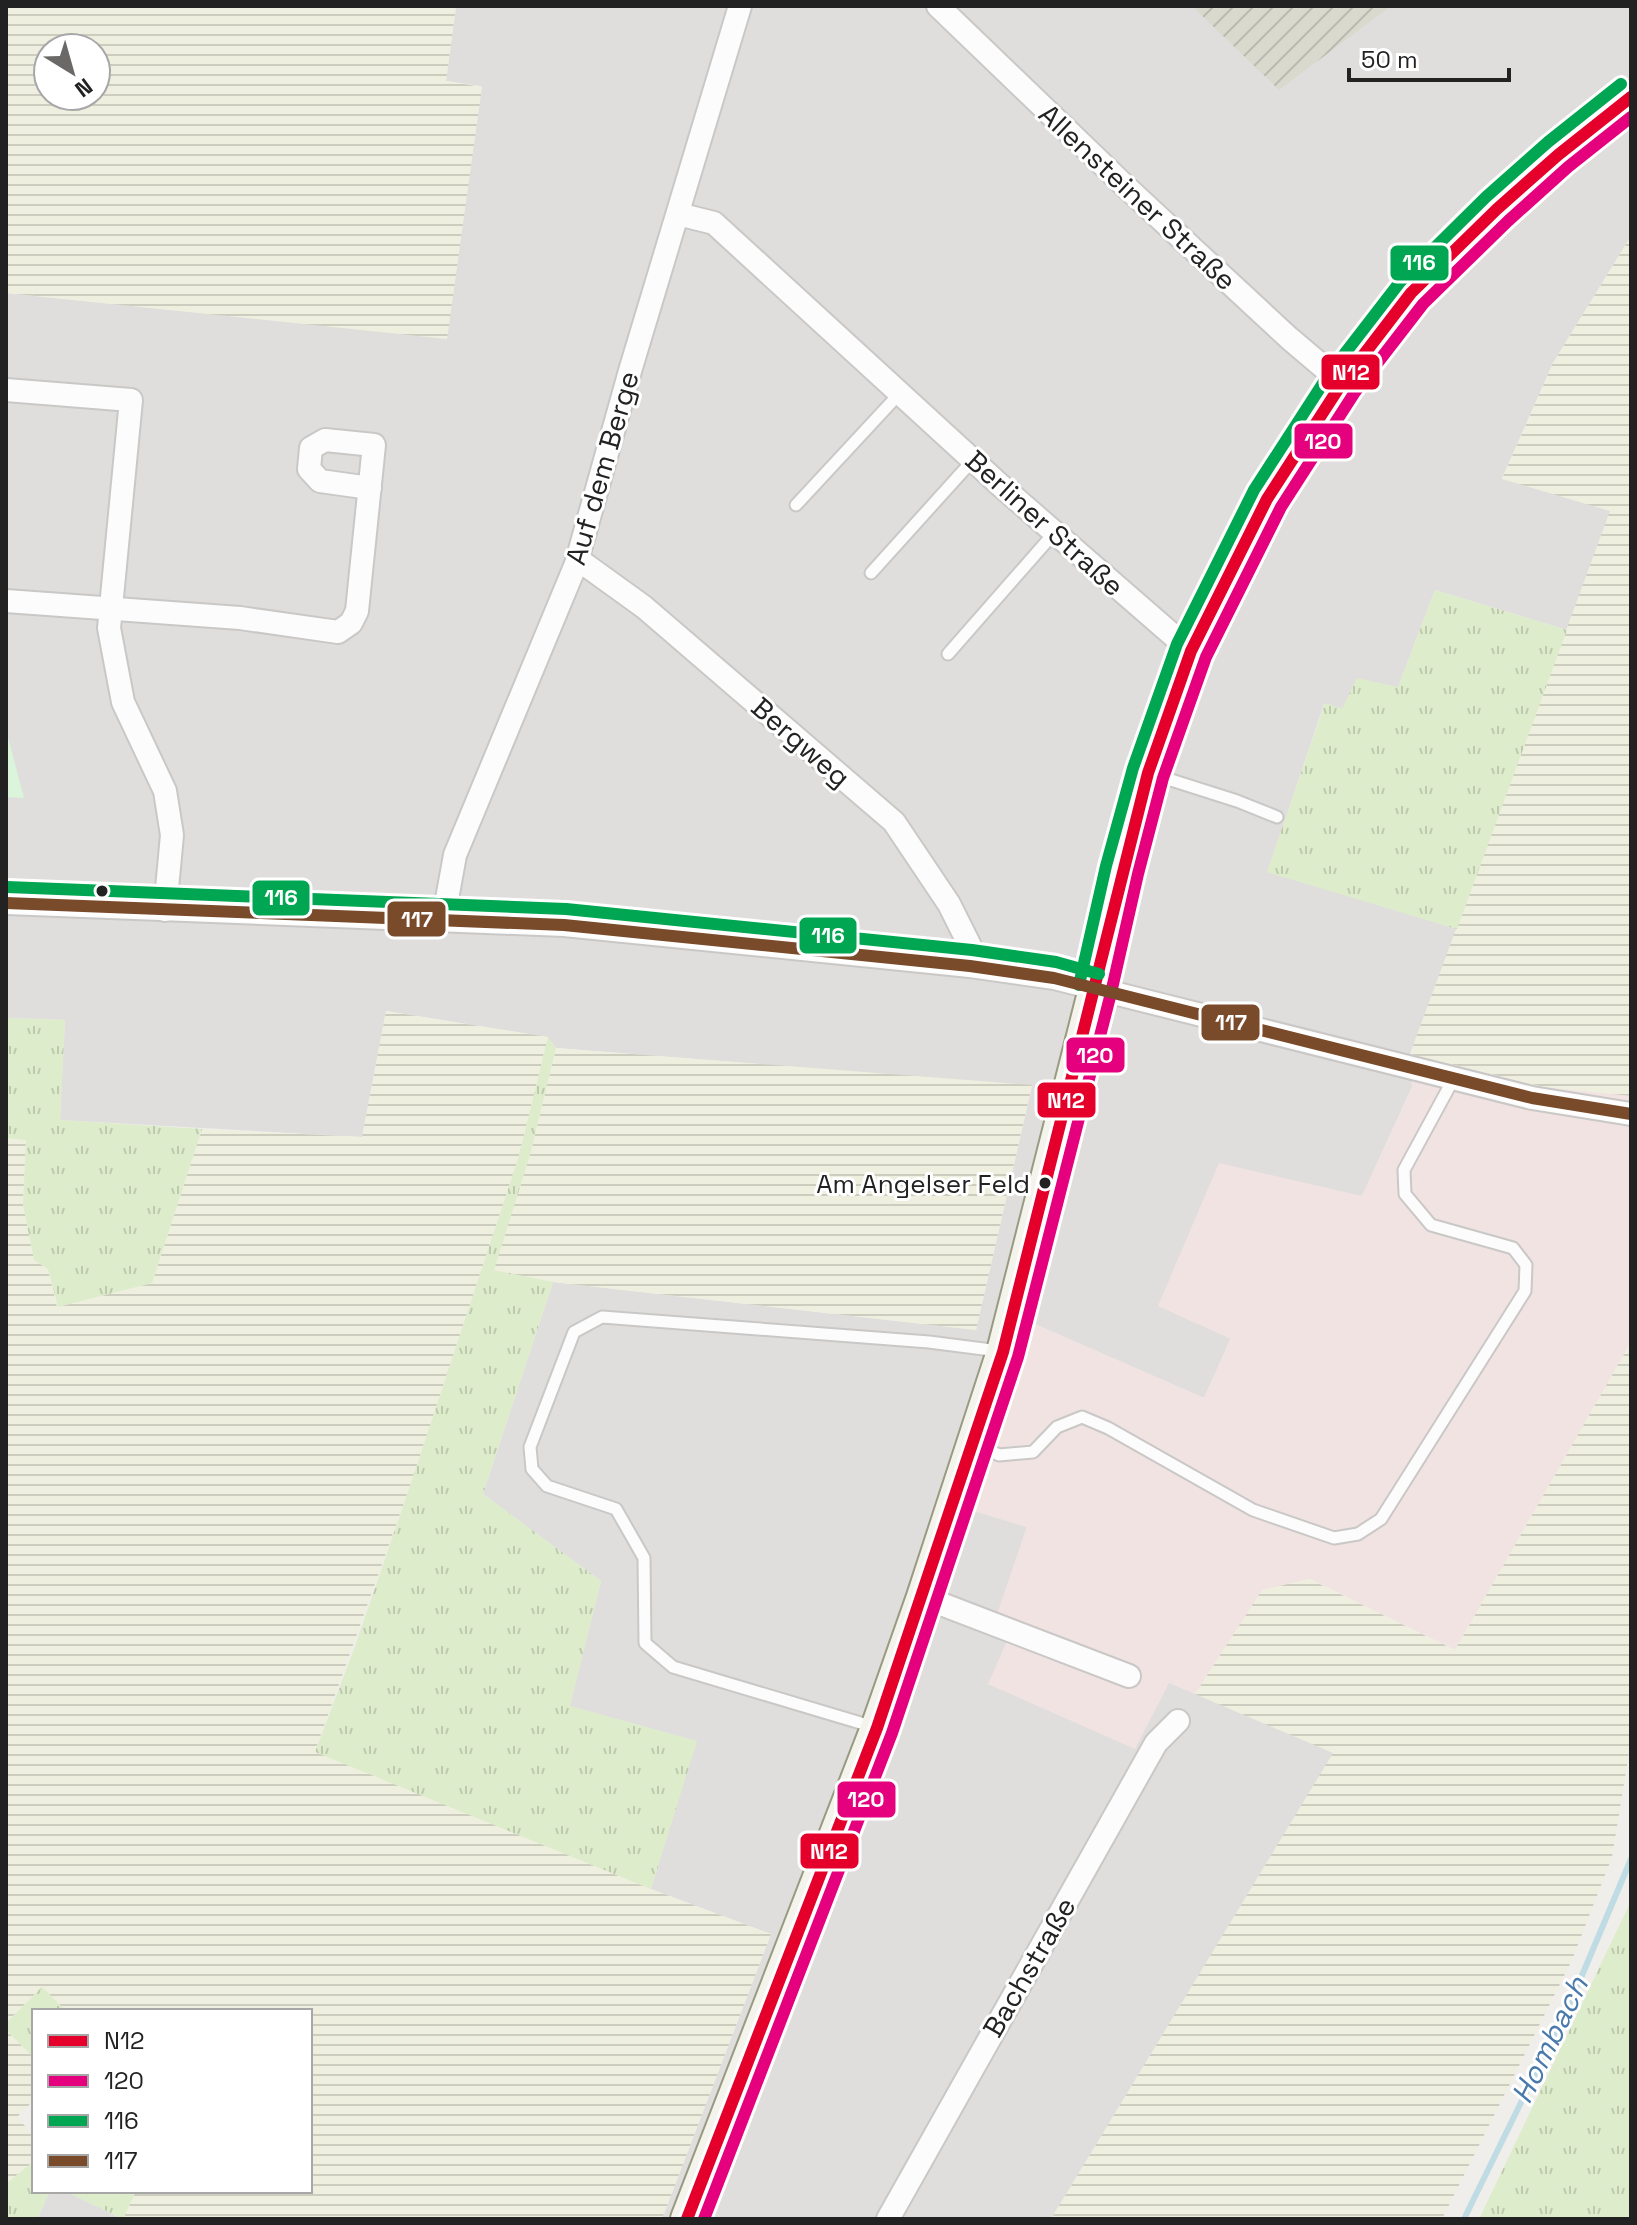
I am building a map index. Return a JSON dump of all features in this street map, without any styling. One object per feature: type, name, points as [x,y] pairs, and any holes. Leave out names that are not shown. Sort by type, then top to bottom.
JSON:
[{"type":"main road","points":[[687,2219],[877,1728],[1003,1352],[1148,773],[1191,651],[1267,499],[1342,383],[1411,293],[1558,155],[1631,97]]},
{"type":"street","name":"Auf dem Berge","points":[[443,921],[455,855],[576,564],[630,371],[740,6]]},
{"type":"street","name":"Allensteiner Straße","points":[[938,6],[1124,185],[1298,347],[1342,383]]},
{"type":"street","name":"Berliner Straße","points":[[678,214],[714,223],[973,460],[1191,651]]},
{"type":"street","points":[[6,390],[131,400],[109,628],[123,702],[165,791],[172,835],[165,910]]},
{"type":"street","points":[[6,601],[240,618],[338,632],[351,623],[357,611],[370,488]]},
{"type":"street","name":"Bergweg","points":[[576,564],[583,563],[644,607],[894,822],[949,904],[970,946],[970,966]]},
{"type":"street","points":[[6,903],[564,925],[970,966],[1054,978],[1532,1098],[1631,1114]]},
{"type":"street","points":[[923,1597],[1129,1676]]},
{"type":"street","name":"Bachstraße","points":[[888,2219],[1156,1743],[1178,1721]]},
{"type":"lane","points":[[796,505],[900,393]]},
{"type":"lane","points":[[871,573],[973,460]]},
{"type":"lane","points":[[948,654],[1055,532]]},
{"type":"lane","points":[[1148,773],[1277,817]]},
{"type":"lane","points":[[974,1442],[999,1455],[1033,1452],[1057,1427],[1082,1417],[1108,1428],[1253,1510],[1334,1538],[1358,1534],[1381,1519],[1525,1291],[1526,1265],[1513,1248],[1431,1225],[1405,1194],[1404,1170],[1454,1078]]},
{"type":"lane","points":[[877,1728],[673,1667],[645,1643],[644,1558],[616,1509],[547,1486],[532,1469],[530,1447],[574,1332],[602,1317],[929,1342],[1003,1352]]},
{"type":"shaded area","points":[[456,6],[1631,6],[1631,236],[1553,363],[1502,478],[1611,511],[1567,630],[1435,590],[1398,687],[1342,709],[1324,704],[1268,871],[1457,929],[1410,1054],[1412,1087],[1362,1196],[1159,1306],[1231,1338],[1204,1398],[1030,1322],[970,1509],[1027,1527],[995,1622],[1012,1629],[989,1685],[1170,1683],[1334,1753],[1051,2219],[662,2219],[771,1934],[651,1889],[696,1741],[569,1706],[601,1581],[483,1494],[553,1282],[976,1330],[1032,1086],[556,1048],[547,1037],[386,1011],[362,1137],[60,1120],[65,1020],[6,1018],[6,293],[447,338],[481,86],[446,81]]},
{"type":"shaded area","points":[[1192,6],[1391,6],[1279,90]]},
{"type":"shaded area","points":[[1410,1054],[1544,1087],[1631,1096],[1631,1342],[1455,1650],[1310,1579],[1263,1590],[1195,1694],[1169,1683],[1135,1749],[988,1684],[1012,1630],[994,1623],[1027,1527],[970,1510],[1030,1322],[1204,1398],[1231,1339],[1158,1306],[1219,1163],[1362,1196],[1412,1088]]},
{"type":"shaded area","points":[[49,2193],[69,2193],[123,2219],[37,2219]]},
{"type":"green space","points":[[6,6],[456,6],[446,81],[482,87],[447,339],[6,293]]},
{"type":"green space","points":[[1631,236],[1631,1096],[1544,1087],[1410,1054],[1610,511],[1502,479],[1553,363]]},
{"type":"green space","points":[[1435,590],[1567,630],[1457,929],[1267,872],[1325,703],[1342,709],[1357,678],[1398,687]]},
{"type":"green space","points":[[6,730],[24,798],[6,797]]},
{"type":"green space","points":[[386,1011],[548,1037],[519,1156],[410,1486],[315,1751],[651,1889],[771,1934],[662,2219],[123,2219],[135,2193],[312,2193],[312,2009],[64,2009],[42,1987],[6,2023],[6,1138],[26,1139],[23,1205],[34,1260],[48,1269],[57,1307],[152,1283],[202,1129],[362,1137]]},
{"type":"green space","points":[[6,1018],[65,1020],[60,1120],[202,1129],[152,1283],[58,1307],[48,1269],[34,1260],[23,1205],[26,1140],[6,1138]]},
{"type":"green space","points":[[548,1037],[556,1048],[530,1155],[494,1270],[553,1282],[483,1494],[601,1581],[570,1706],[697,1741],[651,1889],[315,1752],[410,1486],[519,1156]]},
{"type":"green space","points":[[556,1048],[1032,1085],[976,1330],[553,1282],[493,1271],[530,1155]]},
{"type":"green space","points":[[1631,1342],[1631,1741],[1612,1857],[1572,1960],[1442,2219],[1051,2219],[1333,1753],[1195,1694],[1262,1590],[1309,1579],[1455,1650]]},
{"type":"green space","points":[[1631,1901],[1631,2219],[1479,2219]]},
{"type":"green space","points":[[42,1987],[64,2009],[32,2009],[32,2056],[6,2030],[6,2023]]},
{"type":"green space","points":[[6,2030],[32,2056],[32,2102],[17,2117],[32,2134],[32,2163],[6,2184]]},
{"type":"green space","points":[[32,2163],[32,2193],[49,2193],[37,2219],[6,2219],[6,2184]]},
{"type":"green space","points":[[69,2193],[135,2193],[123,2219]]},
{"type":"waterway","name":"Hombach","points":[[1464,2219],[1575,1992],[1631,1859]]},
{"type":"transit line","name":"116","points":[[1079,985],[1106,866],[1133,768],[1177,644],[1254,490],[1329,374],[1400,282],[1486,197],[1621,84]]},
{"type":"transit line","name":"N12","points":[[687,2219],[877,1728],[1003,1352],[1148,773],[1191,651],[1267,499],[1342,383],[1411,293],[1497,209],[1631,97]]},
{"type":"transit line","name":"120","points":[[704,2219],[892,1733],[1018,1357],[1163,778],[1206,657],[1281,507],[1355,392],[1423,304],[1568,167],[1631,117]]},
{"type":"transit line","name":"116","points":[[7,887],[566,909],[972,950],[1056,962],[1099,974]]},
{"type":"transit line","name":"117","points":[[6,903],[564,925],[970,966],[1054,978],[1532,1098],[1631,1114]]},
{"type":"place","name":"Am Angelser Feld","points":[[1045,1183]]}]
